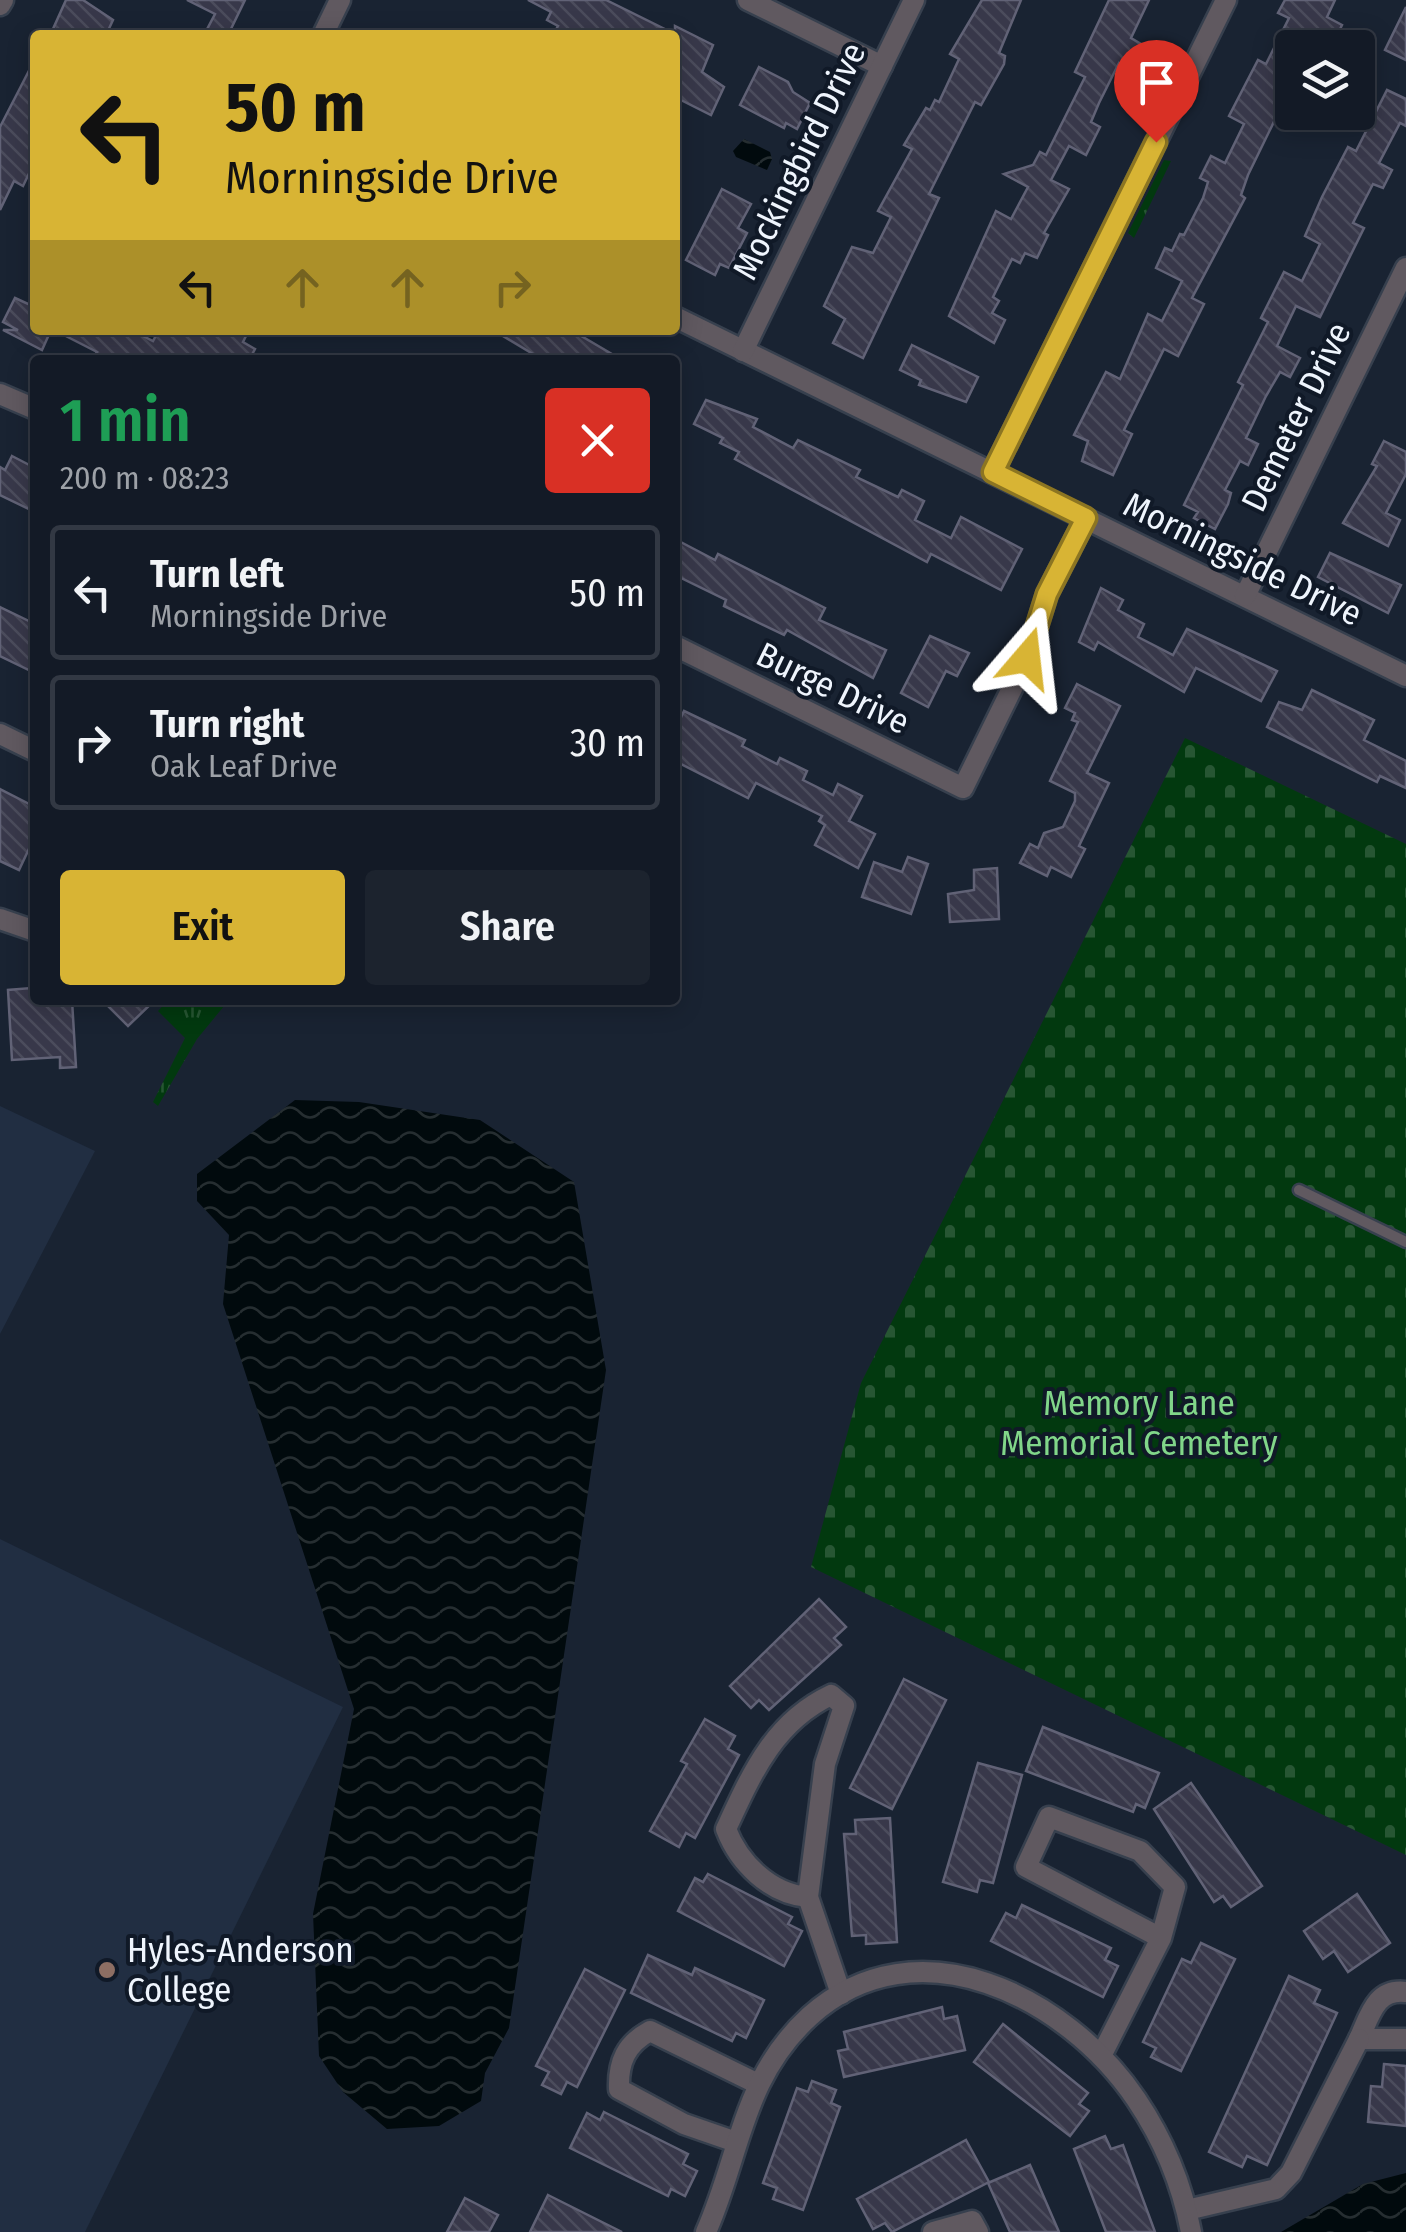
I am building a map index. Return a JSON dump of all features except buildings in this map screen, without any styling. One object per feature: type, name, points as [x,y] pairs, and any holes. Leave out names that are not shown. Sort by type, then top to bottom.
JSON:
[{"type":"street","points":[[325,30],[340,0]]},
{"type":"street","points":[[748,0],[882,66]]},
{"type":"street","name":"Mockingbird Drive","points":[[743,351],[914,0]]},
{"type":"street","points":[[993,472],[1226,0]]},
{"type":"street","name":"Demeter Drive","points":[[1245,596],[1406,268]]},
{"type":"street","name":"Morningside Drive","points":[[680,320],[1406,676]]},
{"type":"street","points":[[0,394],[30,407]]},
{"type":"street","name":"Burge Drive","points":[[680,648],[963,788],[1027,658],[1047,594],[1086,518]]},
{"type":"street","points":[[0,734],[30,749]]},
{"type":"street","points":[[0,919],[30,930]]},
{"type":"street","points":[[808,1896],[794,1896],[737,1857],[726,1829],[774,1740],[800,1709],[831,1695],[844,1706],[824,1764],[808,1896],[842,1994]]},
{"type":"street","points":[[1101,2056],[1160,1938],[1175,1887],[1140,1851],[1049,1816],[1026,1867],[1160,1938]]},
{"type":"street","points":[[706,2232],[756,2084],[793,2034],[842,1994],[879,1977],[911,1972],[977,1977],[1018,1993],[1101,2056],[1135,2097],[1158,2134],[1187,2210],[1191,2232]]},
{"type":"street","points":[[1187,2210],[1276,2189],[1292,2173],[1378,1998],[1393,1990],[1406,1992]]},
{"type":"street","points":[[736,2142],[684,2124],[619,2089],[618,2067],[634,2040],[650,2030],[756,2084]]},
{"type":"street","points":[[1359,2038],[1406,2039]]},
{"type":"street","points":[[933,2232],[972,2221],[978,2232]]},
{"type":"lane","points":[[1298,1190],[1406,1242]]},
{"type":"shaded area","points":[[0,1106],[95,1151],[0,1334]]},
{"type":"shaded area","name":"Hyles-Anderson College","points":[[0,1539],[343,1707],[85,2232],[0,2232]]},
{"type":"green space","points":[[1164,160],[1171,161],[1134,238],[1128,233]]},
{"type":"green space","name":"Memory Lane Memorial Cemetery","points":[[1185,738],[1406,844],[1406,1855],[811,1567],[861,1383]]},
{"type":"green space","points":[[163,1005],[225,1005],[197,1039],[158,1106],[153,1102],[185,1038],[158,1011]]},
{"type":"water","points":[[744,139],[770,152],[772,159],[767,170],[736,157],[733,151]]},
{"type":"water","points":[[295,1100],[359,1102],[480,1120],[574,1182],[606,1370],[509,2028],[485,2073],[481,2101],[439,2126],[387,2129],[343,2092],[319,2056],[313,1914],[354,1709],[223,1304],[229,1235],[197,1201],[197,1174]]},
{"type":"water","points":[[1406,2173],[1406,2232],[1281,2232],[1363,2184]]},
{"type":"place","name":"Hyles-Anderson College","points":[[107,1970]]},
{"type":"route","points":[[1027,658],[1047,594],[1086,518],[993,472],[1156,142]]}]
